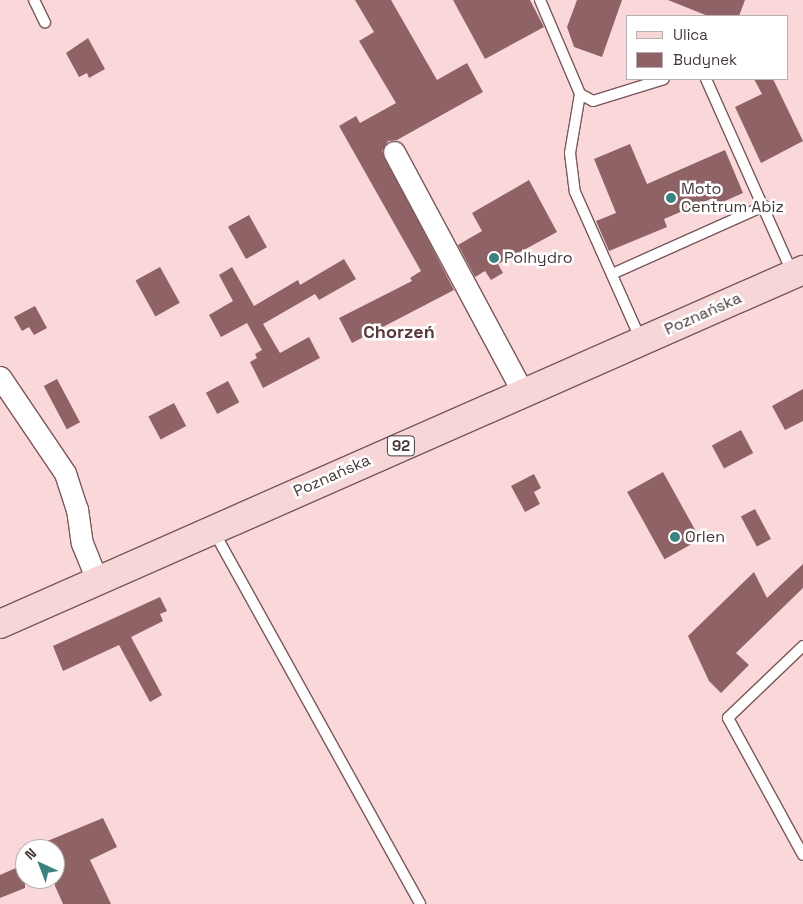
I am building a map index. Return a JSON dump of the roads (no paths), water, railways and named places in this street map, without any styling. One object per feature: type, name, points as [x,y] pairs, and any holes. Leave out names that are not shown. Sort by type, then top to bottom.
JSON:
[{"type":"main road","name":"Poznańska","points":[[0,624],[798,272]]},
{"type":"street","points":[[394,152],[523,393]]},
{"type":"street","points":[[0,377],[65,473],[77,509],[82,543],[97,580]]},
{"type":"lane","points":[[34,0],[45,23]]},
{"type":"lane","points":[[540,0],[580,94],[570,153],[575,192],[641,341]]},
{"type":"lane","points":[[580,94],[593,101],[661,80]]},
{"type":"lane","points":[[706,80],[764,206],[798,272]]},
{"type":"lane","points":[[612,274],[764,206]]},
{"type":"lane","points":[[213,529],[420,904]]},
{"type":"lane","points":[[803,646],[728,718],[803,855]]},
{"type":"place","name":"Moto Centrum Abiz","points":[[671,198]]},
{"type":"place","name":"Polhydro","points":[[494,258]]},
{"type":"place","name":"Orlen","points":[[675,537]]},
{"type":"district","name":"Chorzeń","points":[[399,332]]}]
